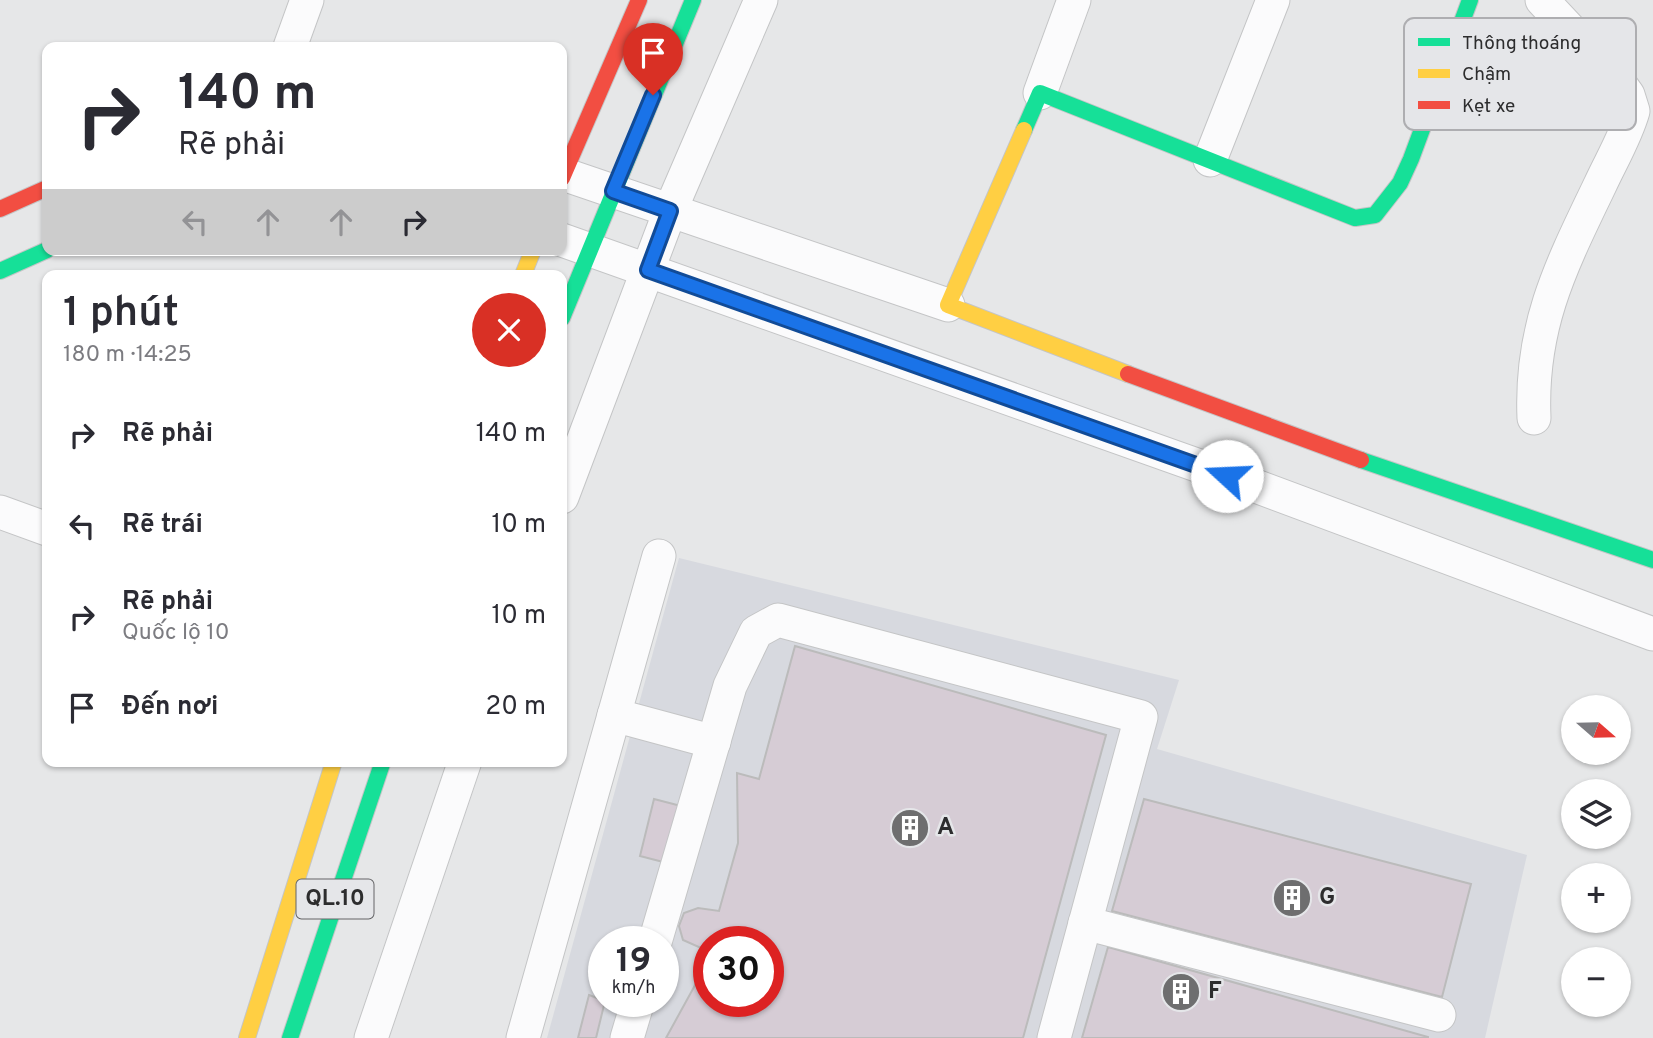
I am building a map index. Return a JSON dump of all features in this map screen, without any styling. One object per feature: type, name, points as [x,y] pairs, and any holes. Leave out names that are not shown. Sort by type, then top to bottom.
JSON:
[{"type":"main road","points":[[567,164],[639,0]]},
{"type":"main road","points":[[567,290],[575,245],[613,191],[693,0]]},
{"type":"main road","points":[[1463,18],[1470,0]]},
{"type":"main road","points":[[1421,130],[1405,171],[1386,204],[1375,215],[1355,218],[1040,93],[948,305],[1288,435],[1653,560]]},
{"type":"main road","points":[[0,209],[42,190]]},
{"type":"main road","points":[[0,271],[42,252]]},
{"type":"main road","name":"QL.10","points":[[247,1038],[332,767]]},
{"type":"main road","name":"QL.10","points":[[290,1038],[381,767]]},
{"type":"street","points":[[292,42],[307,0]]},
{"type":"street","points":[[567,484],[670,211],[761,0]]},
{"type":"street","points":[[1040,93],[1074,0]]},
{"type":"street","points":[[1210,160],[1273,0]]},
{"type":"street","points":[[1542,0],[1559,18]]},
{"type":"street","points":[[1534,418],[1532,386],[1543,315],[1559,271],[1624,130]]},
{"type":"street","points":[[567,177],[948,305]]},
{"type":"street","points":[[575,245],[1253,485],[1653,634]]},
{"type":"street","points":[[0,512],[42,527]]},
{"type":"street","points":[[523,1038],[659,556]]},
{"type":"street","points":[[660,926],[730,686],[756,632],[778,620],[1141,717],[1054,1038]]},
{"type":"street","points":[[614,715],[714,742]]},
{"type":"street","points":[[371,1038],[463,767]]},
{"type":"street","points":[[1085,923],[1439,1015]]},
{"type":"street","points":[[626,1038],[633,1017]]},
{"type":"shaded area","points":[[679,558],[1179,680],[1157,749],[1527,855],[1485,1038],[547,1038]]},
{"type":"building","name":"A","points":[[795,646],[1106,735],[1023,1038],[666,1038],[693,989],[693,1017],[784,1017],[784,926],[693,926],[693,944],[683,940],[679,926],[684,913],[698,908],[719,911],[738,843],[737,773],[759,779]]},
{"type":"building","points":[[654,799],[681,806],[667,863],[640,856]]},
{"type":"building","name":"G","points":[[1144,799],[1471,884],[1442,997],[1112,911]]},
{"type":"building","name":"F","points":[[1108,947],[1428,1037],[1428,1038],[1082,1038]]},
{"type":"building","points":[[588,999],[588,1017],[601,1017],[596,1038],[578,1038]]},
{"type":"traffic: fast","points":[[567,306],[693,0]]},
{"type":"traffic: fast","points":[[1463,18],[1470,0]]},
{"type":"traffic: fast","points":[[1024,130],[1040,93],[1355,218],[1375,215],[1400,183],[1422,130]]},
{"type":"traffic: fast","points":[[0,271],[42,252]]},
{"type":"traffic: fast","points":[[1361,460],[1653,560]]},
{"type":"traffic: fast","points":[[290,1038],[381,767]]},
{"type":"traffic: slow","points":[[1024,130],[948,305],[1128,374]]},
{"type":"traffic: slow","points":[[525,270],[531,256]]},
{"type":"traffic: slow","points":[[247,1038],[332,767]]},
{"type":"traffic: jam","points":[[567,166],[639,0]]},
{"type":"traffic: jam","points":[[0,209],[42,190]]},
{"type":"traffic: jam","points":[[1128,374],[1361,460]]},
{"type":"place","name":"A","points":[[910,828]]},
{"type":"place","name":"G","points":[[1292,898]]},
{"type":"place","name":"F","points":[[1181,992]]},
{"type":"route","points":[[653,95],[613,191],[670,211],[648,270],[1227,476]]}]
